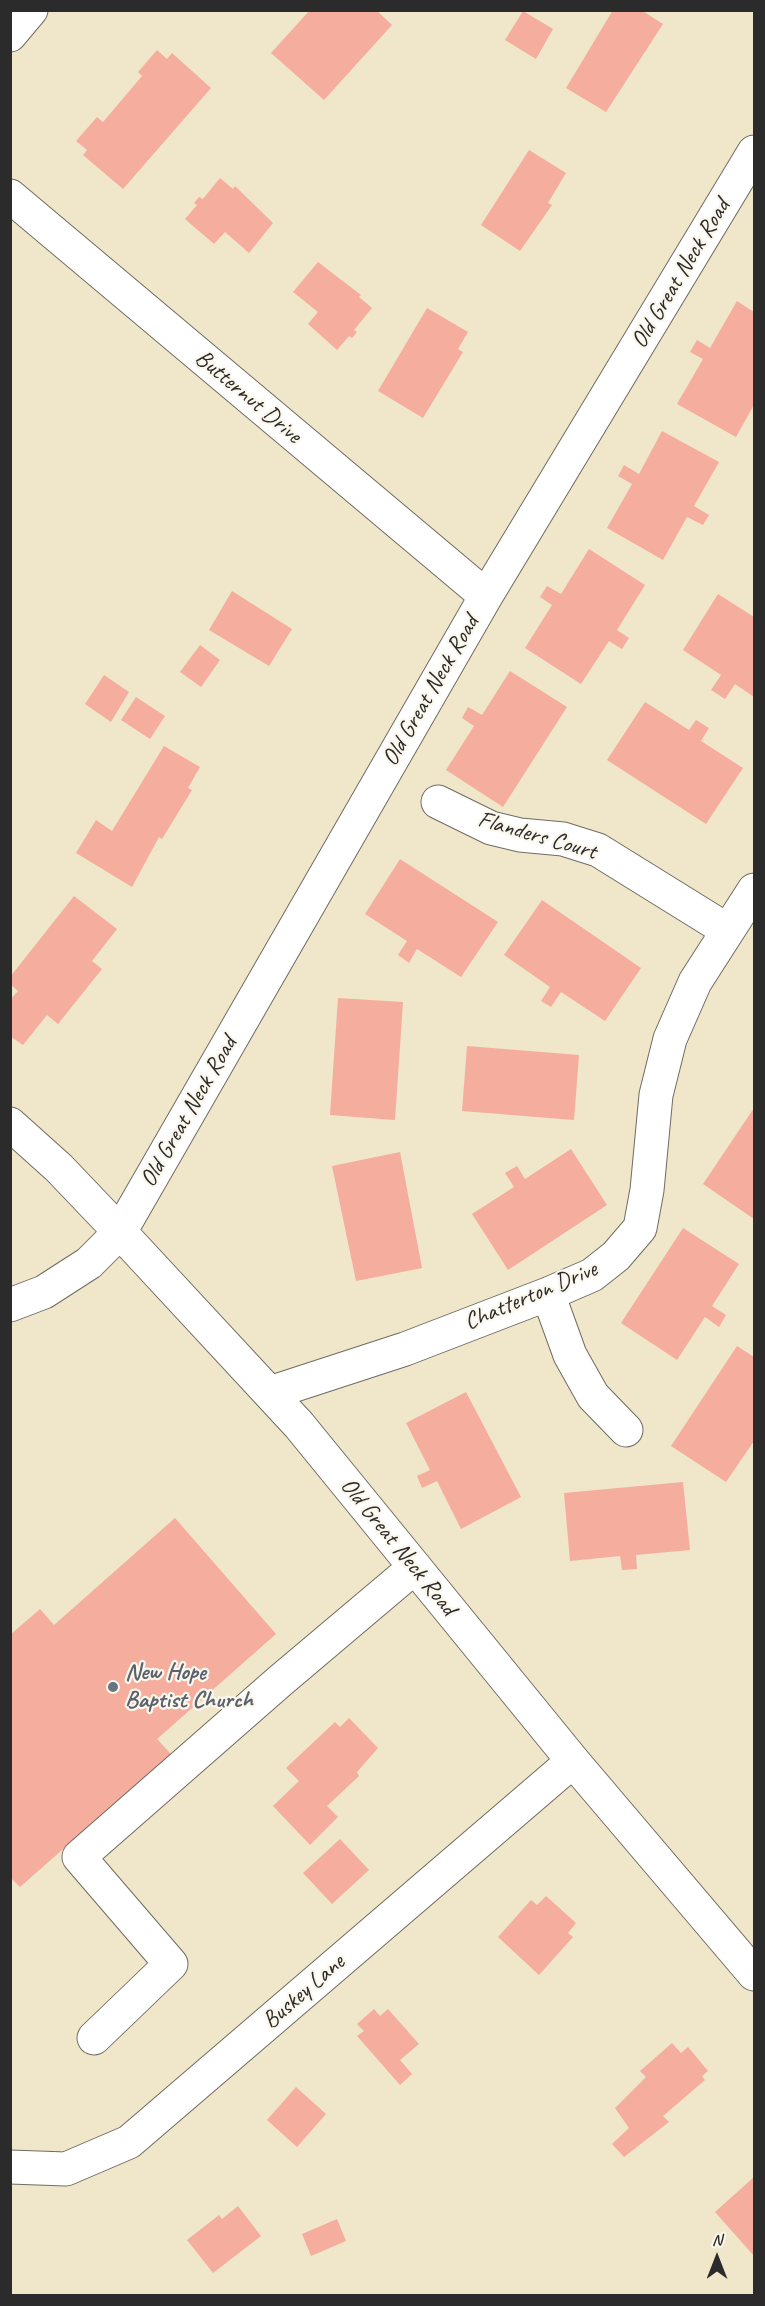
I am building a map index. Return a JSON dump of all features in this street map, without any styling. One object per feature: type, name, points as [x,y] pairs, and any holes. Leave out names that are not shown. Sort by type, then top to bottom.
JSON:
[{"type":"street","points":[[10,34],[31,10]]},
{"type":"street","name":"Old Great Neck Road","points":[[754,152],[486,596],[120,1232],[299,1425],[573,1761],[754,1974]]},
{"type":"street","name":"Butternut Drive","points":[[10,196],[486,596]]},
{"type":"street","name":"Flanders Court","points":[[438,802],[491,828],[519,835],[564,839],[598,850],[727,930]]},
{"type":"street","name":"Chatterton Drive","points":[[270,1393],[405,1349],[548,1294],[592,1275],[616,1256],[640,1228],[647,1190],[656,1095],[670,1039],[695,982],[754,890]]},
{"type":"street","points":[[10,1124],[59,1168],[120,1232],[89,1263],[44,1292],[10,1305]]},
{"type":"street","points":[[548,1294],[570,1354],[593,1396],[626,1430]]},
{"type":"street","points":[[94,2038],[171,1964],[79,1857],[280,1681],[415,1568]]},
{"type":"street","name":"Buskey Lane","points":[[10,2167],[66,2169],[129,2142],[573,1761]]},
{"type":"building","points":[[310,10],[376,10],[392,25],[324,100],[271,53]]},
{"type":"building","points":[[613,10],[641,10],[663,24],[606,112],[566,88]]},
{"type":"building","points":[[523,11],[553,29],[536,59],[505,40]]},
{"type":"building","points":[[157,50],[167,59],[172,53],[211,88],[123,189],[83,155],[87,150],[76,141],[97,117],[103,122],[142,76],[138,72]]},
{"type":"building","points":[[529,150],[566,173],[548,203],[552,205],[520,251],[481,225]]},
{"type":"building","points":[[220,178],[233,189],[235,186],[273,223],[249,253],[225,232],[214,244],[185,219],[197,205],[194,203],[199,197],[203,199]]},
{"type":"building","points":[[318,262],[361,295],[359,297],[372,308],[354,330],[357,332],[352,338],[349,336],[337,350],[308,324],[318,312],[293,292]]},
{"type":"building","points":[[737,301],[754,312],[754,405],[736,437],[677,404],[703,359],[690,352],[697,340],[710,348]]},
{"type":"building","points":[[427,308],[468,332],[458,349],[463,352],[423,418],[378,391]]},
{"type":"building","points":[[662,431],[719,462],[694,506],[709,515],[703,525],[687,517],[663,560],[607,528],[632,484],[618,476],[624,465],[639,474]]},
{"type":"building","points":[[589,549],[645,585],[617,630],[629,638],[622,649],[609,641],[581,684],[525,648],[552,605],[540,597],[547,586],[561,594]]},
{"type":"building","points":[[232,591],[292,629],[269,666],[209,630]]},
{"type":"building","points":[[718,594],[754,617],[754,697],[735,684],[725,699],[711,690],[721,675],[683,650]]},
{"type":"building","points":[[200,645],[220,660],[201,687],[180,672]]},
{"type":"building","points":[[510,671],[567,707],[503,807],[446,770],[474,726],[462,718],[468,707],[482,715]]},
{"type":"building","points":[[104,675],[129,692],[111,722],[85,704]]},
{"type":"building","points":[[136,697],[165,716],[150,739],[121,720]]},
{"type":"building","points":[[645,702],[689,730],[696,720],[709,728],[701,741],[743,768],[706,824],[607,760]]},
{"type":"building","points":[[164,746],[200,767],[188,788],[192,790],[162,839],[159,837],[132,887],[76,853],[96,820],[112,831]]},
{"type":"building","points":[[400,859],[498,922],[461,977],[417,949],[409,963],[398,955],[407,941],[365,914]]},
{"type":"building","points":[[74,896],[117,929],[92,961],[102,969],[58,1024],[47,1015],[23,1045],[10,1036],[10,1000],[18,991],[10,984],[10,977]]},
{"type":"building","points":[[542,900],[641,968],[605,1021],[561,992],[551,1007],[541,1001],[550,987],[504,955]]},
{"type":"building","points":[[338,998],[403,1002],[395,1120],[330,1115]]},
{"type":"building","points":[[467,1046],[579,1055],[574,1120],[462,1111]]},
{"type":"building","points":[[754,1108],[754,1219],[703,1184]]},
{"type":"building","points":[[571,1149],[607,1205],[508,1270],[472,1214],[514,1187],[505,1173],[517,1166],[525,1179]]},
{"type":"building","points":[[400,1152],[422,1268],[356,1281],[332,1166]]},
{"type":"building","points":[[683,1228],[739,1264],[712,1306],[726,1315],[719,1327],[705,1317],[677,1360],[621,1323]]},
{"type":"building","points":[[737,1346],[754,1357],[754,1441],[726,1482],[671,1446]]},
{"type":"building","points":[[466,1392],[521,1497],[461,1529],[437,1481],[422,1488],[417,1476],[430,1470],[406,1423]]},
{"type":"building","points":[[683,1482],[690,1550],[636,1555],[637,1569],[622,1570],[620,1556],[570,1561],[564,1493]]},
{"type":"building","name":"New Hope Baptist Church","points":[[175,1518],[276,1634],[157,1739],[171,1754],[20,1887],[10,1877],[10,1635],[40,1609],[54,1625]]},
{"type":"building","points":[[349,1718],[378,1748],[357,1772],[359,1776],[327,1806],[338,1817],[310,1845],[273,1806],[299,1781],[286,1768],[335,1722],[340,1727]]},
{"type":"building","points":[[340,1839],[369,1870],[332,1904],[303,1873]]},
{"type":"building","points":[[546,1896],[576,1923],[568,1933],[573,1937],[539,1975],[498,1937],[531,1900],[537,1905]]},
{"type":"building","points":[[374,2009],[380,2016],[388,2009],[419,2044],[400,2060],[412,2074],[400,2085],[357,2036],[364,2031],[357,2024]]},
{"type":"building","points":[[672,2043],[681,2053],[688,2047],[708,2071],[702,2076],[705,2080],[663,2116],[669,2122],[624,2157],[612,2144],[629,2128],[615,2108],[646,2077],[640,2071]]},
{"type":"building","points":[[296,2087],[326,2114],[297,2147],[267,2120]]},
{"type":"building","points":[[754,2177],[754,2256],[715,2212]]},
{"type":"building","points":[[238,2206],[261,2236],[213,2273],[187,2240],[219,2215],[222,2219]]},
{"type":"building","points":[[337,2219],[346,2241],[311,2256],[302,2234]]},
{"type":"place","name":"New Hope Baptist Church","points":[[113,1687]]}]
